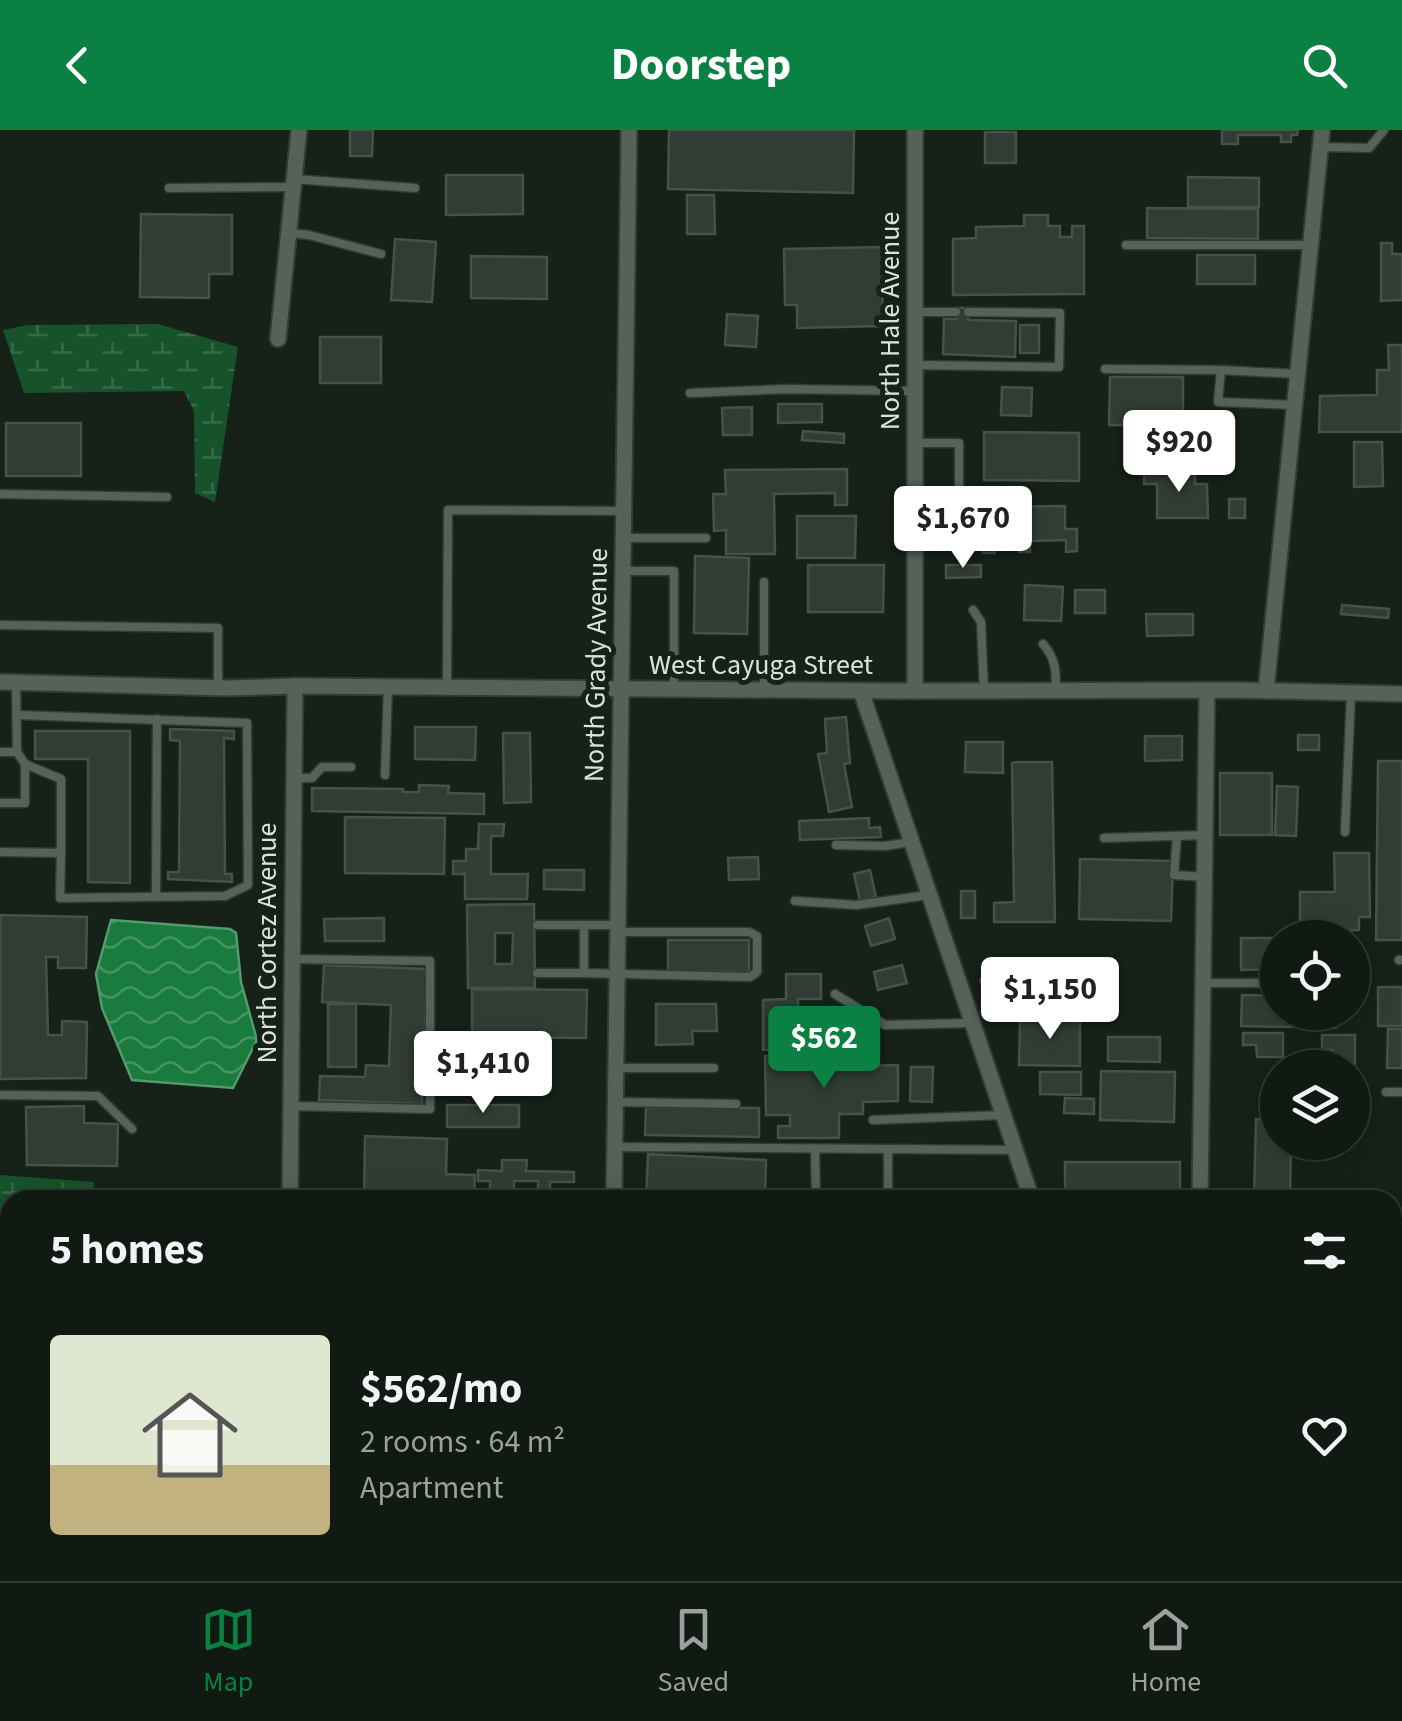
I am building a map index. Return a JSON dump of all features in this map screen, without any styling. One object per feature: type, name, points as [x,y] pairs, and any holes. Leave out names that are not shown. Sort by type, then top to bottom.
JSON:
[{"type":"street","points":[[278,339],[299,130]]},
{"type":"street","name":"North Grady Avenue","points":[[614,1190],[630,130]]},
{"type":"street","name":"North Hale Avenue","points":[[914,691],[916,130]]},
{"type":"street","points":[[1266,691],[1322,130]]},
{"type":"street","name":"West Cayuga Street","points":[[8,682],[218,688],[1207,690],[1402,694]]},
{"type":"street","name":"North Cortez Avenue","points":[[290,1190],[294,686]]},
{"type":"street","points":[[1200,1190],[1207,690]]},
{"type":"street","points":[[860,691],[1029,1190]]},
{"type":"lane","points":[[1321,147],[1369,148],[1384,130]]},
{"type":"lane","points":[[169,188],[294,183],[415,188]]},
{"type":"lane","points":[[289,233],[381,254]]},
{"type":"lane","points":[[1126,245],[1311,245]]},
{"type":"lane","points":[[915,312],[956,312]]},
{"type":"lane","points":[[915,365],[1059,367],[1060,312],[968,312]]},
{"type":"lane","points":[[1104,369],[1298,374]]},
{"type":"lane","points":[[1221,370],[1218,402],[1294,405]]},
{"type":"lane","points":[[690,393],[915,390]]},
{"type":"lane","points":[[915,443],[959,444],[959,538],[915,539]]},
{"type":"lane","points":[[0,494],[167,497]]},
{"type":"lane","points":[[447,687],[448,510],[625,511]]},
{"type":"lane","points":[[625,538],[706,538]]},
{"type":"lane","points":[[625,571],[674,571],[674,690]]},
{"type":"lane","points":[[764,582],[764,690]]},
{"type":"lane","points":[[973,610],[981,622],[984,691]]},
{"type":"lane","points":[[0,625],[218,628],[218,688]]},
{"type":"lane","points":[[1042,644],[1052,654],[1056,667],[1056,691]]},
{"type":"lane","points":[[0,803],[25,803],[25,764],[18,752],[17,715],[8,682]]},
{"type":"lane","points":[[385,775],[388,687]]},
{"type":"lane","points":[[1345,832],[1351,693]]},
{"type":"lane","points":[[17,715],[248,722],[248,885],[225,896],[60,898],[61,780],[25,764]]},
{"type":"lane","points":[[156,897],[157,719]]},
{"type":"lane","points":[[0,752],[18,752]]},
{"type":"lane","points":[[294,778],[312,778],[322,767],[351,767]]},
{"type":"lane","points":[[1104,838],[1205,835]]},
{"type":"lane","points":[[1177,836],[1174,875],[1204,876]]},
{"type":"lane","points":[[836,845],[911,842]]},
{"type":"lane","points":[[0,852],[60,853]]},
{"type":"lane","points":[[795,901],[856,904],[929,895]]},
{"type":"lane","points":[[537,925],[749,932],[757,936],[757,972],[750,977],[538,972]]},
{"type":"lane","points":[[584,925],[584,973]]},
{"type":"lane","points":[[291,1106],[430,1109],[430,961],[292,959]]},
{"type":"lane","points":[[1203,983],[1260,983]]},
{"type":"lane","points":[[835,994],[886,1026],[972,1023]]},
{"type":"lane","points":[[616,1068],[714,1068]]},
{"type":"lane","points":[[1386,1092],[1402,1092]]},
{"type":"lane","points":[[0,1095],[98,1096],[132,1129]]},
{"type":"lane","points":[[616,1102],[736,1104]]},
{"type":"lane","points":[[873,1120],[1003,1116]]},
{"type":"lane","points":[[615,1147],[1015,1150]]},
{"type":"lane","points":[[815,1148],[816,1190]]},
{"type":"lane","points":[[888,1149],[888,1190]]},
{"type":"green space","points":[[158,324],[238,347],[215,502],[195,493],[194,411],[184,391],[24,393],[3,330],[28,325]]},
{"type":"green space","points":[[0,1175],[94,1182],[94,1190],[0,1190]]},
{"type":"water","points":[[111,920],[230,929],[236,933],[241,982],[257,1040],[233,1088],[132,1080],[102,1008],[96,974]]},
{"type":"building","points":[[350,130],[373,130],[372,156],[350,156]]},
{"type":"building","points":[[669,130],[854,130],[853,193],[668,189]]},
{"type":"building","points":[[1222,130],[1298,130],[1297,135],[1291,135],[1291,142],[1281,142],[1281,135],[1238,135],[1238,144],[1222,144]]},
{"type":"building","points":[[985,132],[1016,132],[1016,163],[985,163]]},
{"type":"building","points":[[446,175],[523,175],[523,214],[446,215]]},
{"type":"building","points":[[1188,177],[1259,178],[1259,207],[1188,207]]},
{"type":"building","points":[[687,195],[714,195],[715,234],[687,234]]},
{"type":"building","points":[[1147,208],[1258,209],[1258,239],[1147,238]]},
{"type":"building","points":[[141,214],[232,215],[232,274],[209,274],[209,298],[140,297]]},
{"type":"building","points":[[1024,215],[1048,215],[1048,226],[1060,226],[1060,237],[1072,237],[1072,226],[1084,226],[1084,294],[953,295],[953,239],[976,238],[976,227],[1024,226]]},
{"type":"building","points":[[395,239],[436,242],[432,302],[391,300]]},
{"type":"building","points":[[1381,243],[1392,243],[1392,254],[1402,254],[1402,300],[1381,301]]},
{"type":"building","points":[[882,247],[883,326],[797,328],[797,305],[785,305],[784,249]]},
{"type":"building","points":[[1197,255],[1255,255],[1255,284],[1197,284]]},
{"type":"building","points":[[471,256],[547,257],[547,299],[471,298]]},
{"type":"building","points":[[957,308],[969,308],[968,320],[1016,321],[1015,357],[943,354],[944,319],[956,319]]},
{"type":"building","points":[[727,314],[758,316],[756,347],[725,345]]},
{"type":"building","points":[[1020,325],[1039,325],[1039,353],[1020,353]]},
{"type":"building","points":[[320,337],[381,337],[381,383],[320,383]]},
{"type":"building","points":[[1388,345],[1402,345],[1402,432],[1319,432],[1320,396],[1377,395],[1377,370],[1389,370]]},
{"type":"building","points":[[1110,377],[1183,377],[1183,426],[1109,425]]},
{"type":"building","points":[[1002,387],[1032,388],[1031,416],[1001,415]]},
{"type":"building","points":[[778,404],[822,404],[822,422],[778,423]]},
{"type":"building","points":[[752,407],[752,435],[723,435],[722,408]]},
{"type":"building","points":[[6,423],[81,423],[81,476],[6,476]]},
{"type":"building","points":[[803,431],[844,434],[844,443],[802,440]]},
{"type":"building","points":[[984,432],[1079,433],[1079,481],[984,480]]},
{"type":"building","points":[[1182,435],[1207,436],[1206,469],[1181,468]]},
{"type":"building","points":[[1354,442],[1382,442],[1383,486],[1354,487]]},
{"type":"building","points":[[847,469],[847,505],[835,505],[835,493],[774,494],[775,554],[726,554],[726,530],[714,531],[713,494],[726,494],[725,470]]},
{"type":"building","points":[[1195,472],[1195,484],[1207,484],[1208,518],[1157,518],[1157,484],[1144,484],[1144,473]]},
{"type":"building","points":[[1229,499],[1245,499],[1245,518],[1229,518]]},
{"type":"building","points":[[1065,506],[1065,529],[1077,529],[1077,551],[1066,552],[1066,540],[1030,541],[1030,552],[1019,552],[1018,541],[995,541],[995,553],[983,553],[983,507]]},
{"type":"building","points":[[797,516],[856,516],[855,558],[797,558]]},
{"type":"building","points":[[695,556],[749,558],[747,634],[694,633]]},
{"type":"building","points":[[808,565],[884,565],[883,612],[808,612]]},
{"type":"building","points":[[946,565],[981,565],[981,577],[946,578]]},
{"type":"building","points":[[1025,585],[1063,587],[1061,621],[1024,620]]},
{"type":"building","points":[[1075,590],[1105,590],[1105,613],[1075,613]]},
{"type":"building","points":[[1342,605],[1389,609],[1388,618],[1341,614]]},
{"type":"building","points":[[1146,614],[1193,614],[1193,635],[1147,636]]},
{"type":"building","points":[[846,717],[850,763],[844,764],[852,807],[829,812],[818,754],[827,753],[825,719]]},
{"type":"building","points":[[415,727],[476,727],[475,760],[415,759]]},
{"type":"building","points":[[170,729],[234,731],[234,739],[224,738],[225,874],[232,874],[232,882],[168,879],[168,872],[179,872],[180,741],[170,740]]},
{"type":"building","points":[[35,731],[130,731],[130,883],[88,882],[88,759],[35,759]]},
{"type":"building","points":[[503,733],[530,733],[531,802],[504,803]]},
{"type":"building","points":[[1298,735],[1319,735],[1319,750],[1298,750]]},
{"type":"building","points":[[1145,736],[1182,736],[1182,760],[1145,761]]},
{"type":"building","points":[[966,742],[1003,742],[1003,773],[965,772]]},
{"type":"building","points":[[1378,761],[1402,761],[1402,940],[1376,940]]},
{"type":"building","points":[[1052,762],[1055,922],[994,922],[994,903],[1014,902],[1012,763]]},
{"type":"building","points":[[1220,773],[1272,773],[1272,835],[1220,835]]},
{"type":"building","points":[[419,785],[449,786],[448,793],[484,794],[484,814],[312,811],[312,788],[419,792]]},
{"type":"building","points":[[1277,786],[1298,787],[1296,836],[1275,835]]},
{"type":"building","points":[[345,817],[445,818],[444,874],[345,873]]},
{"type":"building","points":[[869,818],[869,828],[880,827],[881,837],[800,840],[799,821]]},
{"type":"building","points":[[479,824],[504,824],[503,836],[491,836],[491,874],[528,874],[527,899],[465,899],[465,874],[453,874],[453,861],[466,861],[466,849],[478,849]]},
{"type":"building","points":[[1334,853],[1369,853],[1370,917],[1300,920],[1300,892],[1335,892]]},
{"type":"building","points":[[758,857],[759,879],[729,880],[728,858]]},
{"type":"building","points":[[1080,859],[1173,861],[1171,921],[1079,919]]},
{"type":"building","points":[[544,870],[584,870],[584,890],[544,889]]},
{"type":"building","points":[[870,870],[876,897],[860,901],[854,874]]},
{"type":"building","points":[[961,891],[975,891],[975,918],[961,918]]},
{"type":"building","points":[[534,904],[535,988],[468,988],[467,905]],"holes":[[[495,933],[513,933],[512,964],[495,964]]]},
{"type":"building","points":[[0,915],[87,917],[86,968],[58,968],[58,957],[46,957],[48,1035],[62,1035],[62,1021],[87,1022],[86,1078],[0,1079]]},
{"type":"building","points":[[384,918],[384,941],[325,941],[324,919]]},
{"type":"building","points":[[889,918],[895,939],[871,946],[865,926]]},
{"type":"building","points":[[1241,938],[1260,938],[1260,969],[1241,970]]},
{"type":"building","points":[[668,940],[749,940],[749,972],[668,971]]},
{"type":"building","points":[[324,965],[427,969],[422,1104],[319,1100],[320,1076],[365,1077],[366,1065],[389,1066],[391,1005],[322,1002]]},
{"type":"building","points":[[902,965],[907,983],[878,990],[874,972]]},
{"type":"building","points":[[1010,969],[1018,990],[1008,994],[1012,1005],[992,1012],[980,980]]},
{"type":"building","points":[[786,974],[821,974],[821,999],[798,999],[798,1012],[833,1011],[833,1024],[857,1023],[857,1036],[822,1036],[822,1049],[763,1050],[763,1000],[786,999]]},
{"type":"building","points":[[1378,987],[1402,987],[1402,1026],[1378,1026]]},
{"type":"building","points":[[472,989],[587,990],[586,1038],[472,1037]]},
{"type":"building","points":[[1079,992],[1081,1015],[1068,1016],[1066,993]]},
{"type":"building","points":[[1242,995],[1260,996],[1260,1026],[1241,1026]]},
{"type":"building","points":[[328,1004],[356,1004],[356,1067],[328,1067]]},
{"type":"building","points":[[656,1004],[716,1004],[717,1031],[692,1031],[693,1044],[656,1045]]},
{"type":"building","points":[[1020,1019],[1080,1019],[1080,1066],[1019,1065]]},
{"type":"building","points":[[1388,1029],[1402,1029],[1402,1068],[1387,1068]]},
{"type":"building","points":[[1243,1033],[1283,1033],[1283,1050],[1260,1050],[1260,1057],[1256,1045],[1243,1045]]},
{"type":"building","points":[[1322,1035],[1355,1035],[1355,1050],[1322,1050]]},
{"type":"building","points":[[1108,1037],[1160,1037],[1160,1062],[1108,1061]]},
{"type":"building","points":[[862,1055],[862,1066],[898,1065],[898,1101],[863,1102],[863,1114],[839,1114],[839,1138],[778,1138],[778,1126],[790,1126],[790,1115],[766,1115],[765,1056]]},
{"type":"building","points":[[911,1067],[933,1067],[932,1102],[910,1101]]},
{"type":"building","points":[[1101,1071],[1175,1072],[1174,1122],[1100,1120]]},
{"type":"building","points":[[1040,1072],[1081,1072],[1081,1095],[1040,1094]]},
{"type":"building","points":[[1065,1098],[1094,1099],[1094,1114],[1064,1113]]},
{"type":"building","points":[[447,1105],[519,1105],[519,1127],[447,1127]]},
{"type":"building","points":[[84,1106],[84,1123],[118,1124],[117,1166],[27,1165],[26,1107]]},
{"type":"building","points":[[646,1107],[759,1108],[759,1137],[645,1135]]},
{"type":"building","points":[[1256,1119],[1260,1119],[1260,1160],[1291,1160],[1290,1190],[1254,1190]]},
{"type":"building","points":[[365,1136],[447,1139],[446,1174],[475,1175],[474,1190],[364,1190]]},
{"type":"building","points":[[648,1154],[766,1160],[765,1190],[646,1190]]},
{"type":"building","points":[[502,1160],[527,1160],[526,1171],[574,1172],[574,1182],[550,1182],[550,1190],[538,1190],[538,1181],[514,1181],[514,1190],[490,1190],[490,1181],[478,1181],[478,1170],[502,1171]]},
{"type":"building","points":[[1065,1162],[1180,1162],[1180,1190],[1065,1190]]}]
